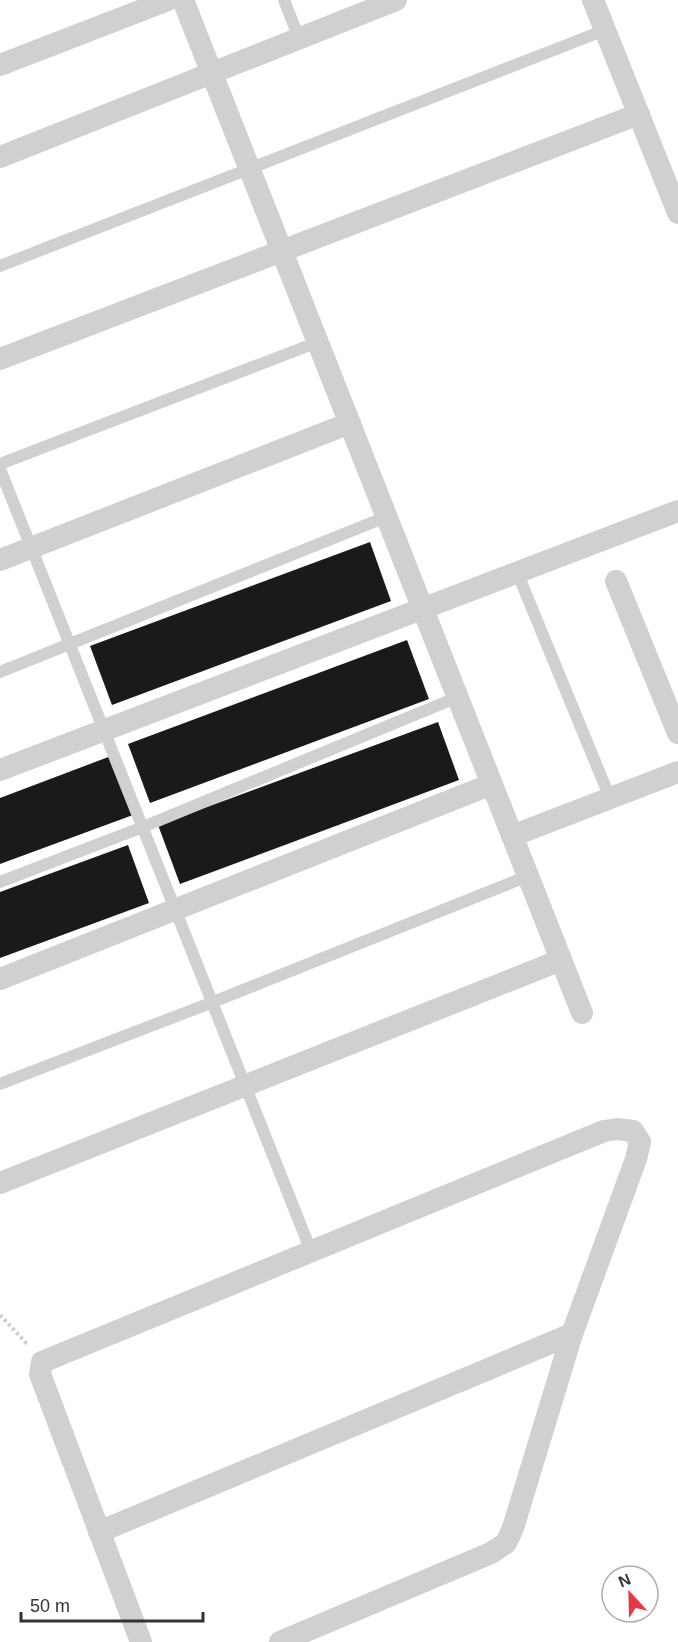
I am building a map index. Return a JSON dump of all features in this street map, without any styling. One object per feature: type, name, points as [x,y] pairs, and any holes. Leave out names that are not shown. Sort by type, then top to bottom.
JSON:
[{"type":"street","points":[[0,65],[168,0]]},
{"type":"street","points":[[183,0],[582,1013]]},
{"type":"street","points":[[593,0],[678,213]]},
{"type":"street","points":[[0,157],[392,1]]},
{"type":"street","points":[[0,359],[639,114]]},
{"type":"street","points":[[0,560],[350,423]]},
{"type":"street","points":[[0,770],[678,511]]},
{"type":"street","points":[[616,581],[678,733]]},
{"type":"street","points":[[512,836],[678,772]]},
{"type":"street","points":[[0,979],[492,784]]},
{"type":"street","points":[[0,1184],[561,960]]},
{"type":"street","points":[[141,1642],[40,1374],[42,1362],[604,1131],[617,1129],[633,1131],[640,1142],[636,1159],[572,1334],[513,1528],[506,1543],[491,1554],[280,1642]]},
{"type":"street","points":[[99,1532],[572,1334]]},
{"type":"lane","points":[[284,0],[299,38]]},
{"type":"lane","points":[[0,266],[605,30]]},
{"type":"lane","points":[[0,464],[318,342]]},
{"type":"lane","points":[[0,469],[311,1251]]},
{"type":"lane","points":[[0,672],[386,517]]},
{"type":"lane","points":[[516,572],[610,798]]},
{"type":"lane","points":[[0,882],[143,827],[458,697]]},
{"type":"lane","points":[[0,1084],[528,876]]},
{"type":"path","points":[[0,1315],[42,1362]]},
{"type":"building","points":[[370,542],[391,601],[112,705],[90,646]]},
{"type":"building","points":[[407,640],[429,699],[150,803],[128,744]]},
{"type":"building","points":[[438,722],[459,780],[180,884],[158,825]]},
{"type":"building","points":[[111,756],[133,815],[0,864],[0,798]]},
{"type":"building","points":[[128,845],[149,903],[0,958],[0,892]]}]
